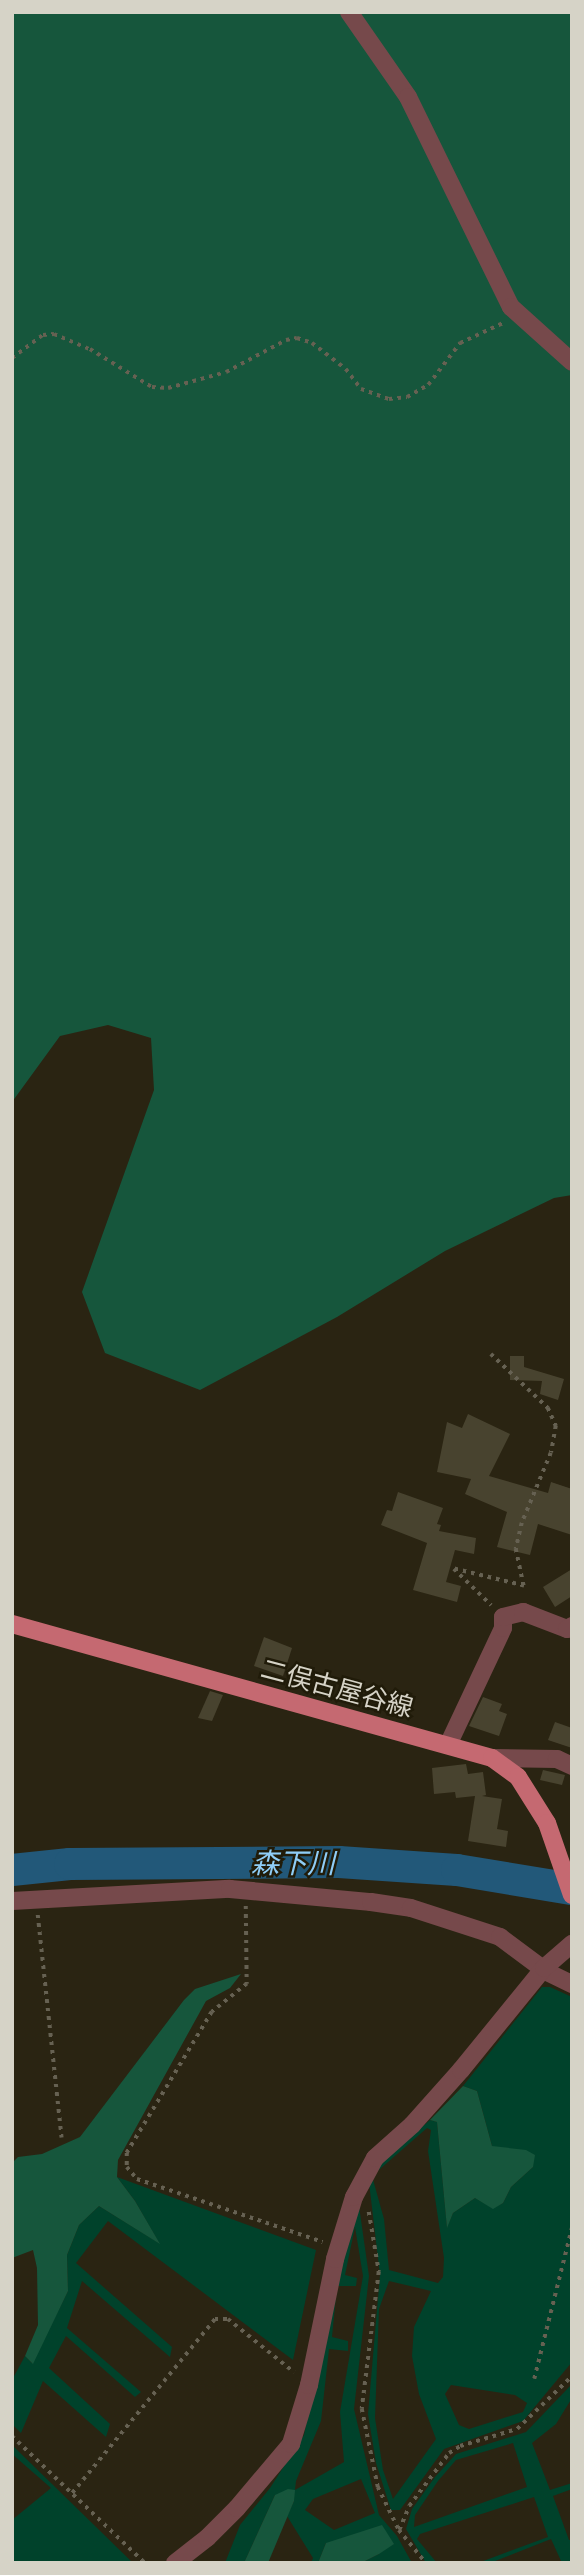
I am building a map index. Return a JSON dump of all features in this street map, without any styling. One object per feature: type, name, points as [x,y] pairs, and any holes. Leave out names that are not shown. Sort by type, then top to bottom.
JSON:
[{"type":"main road","name":"二俣古屋谷線","points":[[12,1623],[492,1758],[518,1777],[547,1823],[572,1895]]},
{"type":"street","points":[[349,12],[408,97],[452,181],[497,284],[511,307],[572,362]]},
{"type":"street","points":[[448,1745],[503,1628],[503,1616],[523,1612],[566,1629],[572,1626]]},
{"type":"street","points":[[492,1758],[557,1759],[572,1766]]},
{"type":"street","points":[[12,1900],[246,1890],[320,1895],[411,1908],[500,1937],[572,1984]]},
{"type":"street","points":[[175,2563],[207,2538],[237,2508],[291,2444],[309,2385],[339,2247],[360,2183],[375,2158],[412,2124],[461,2070],[544,1968],[572,1944]]},
{"type":"path","points":[[12,358],[43,335],[54,334],[90,349],[152,387],[169,388],[226,372],[286,340],[297,338],[312,343],[346,369],[361,389],[389,399],[407,397],[428,385],[460,343],[520,315]]},
{"type":"path","points":[[491,1354],[548,1408],[556,1426],[551,1453],[522,1523],[516,1549],[524,1586],[454,1569],[503,1616]]},
{"type":"path","points":[[246,1890],[247,1984],[212,2012],[127,2153],[127,2167],[137,2179],[339,2247]]},
{"type":"path","points":[[36,1899],[62,2138]]},
{"type":"path","points":[[360,2183],[367,2196],[379,2272],[362,2409],[378,2487],[400,2530],[426,2563]]},
{"type":"path","points":[[534,2379],[572,2227]]},
{"type":"path","points":[[72,2493],[215,2319],[228,2319],[309,2385]]},
{"type":"path","points":[[400,2530],[409,2506],[449,2452],[517,2430],[572,2376]]},
{"type":"path","points":[[12,2436],[145,2563]]},
{"type":"green space","points":[[12,12],[572,12],[572,1195],[554,1198],[445,1251],[337,1317],[200,1390],[105,1353],[82,1292],[154,1090],[151,1038],[108,1025],[60,1036],[12,1102]]},
{"type":"green space","points":[[241,1974],[230,1988],[206,2001],[118,2160],[117,2177],[135,2201],[160,2244],[99,2206],[79,2225],[67,2255],[68,2291],[33,2364],[25,2356],[38,2325],[37,2268],[33,2250],[12,2258],[12,2163],[18,2157],[42,2154],[80,2137],[184,2000],[195,1989]]},
{"type":"green space","points":[[542,1987],[550,1987],[572,1997],[572,2362],[523,2421],[444,2449],[400,2510],[391,2510],[376,2463],[368,2414],[380,2275],[368,2174],[430,2120],[437,2122],[447,2227],[453,2213],[475,2198],[493,2208],[503,2203],[511,2187],[533,2167],[492,2146],[477,2091],[463,2086]],"holes":[[[427,2128],[431,2130],[428,2151],[444,2258],[443,2277],[438,2283],[389,2270],[384,2219],[372,2176]],[[389,2281],[431,2291],[414,2327],[412,2356],[419,2394],[436,2439],[393,2499],[383,2470],[375,2418],[379,2309]],[[451,2385],[515,2395],[527,2403],[523,2412],[469,2429],[459,2425],[445,2394]]]},
{"type":"green space","points":[[463,2086],[477,2091],[492,2146],[526,2150],[535,2155],[533,2167],[511,2187],[503,2203],[493,2209],[475,2198],[453,2213],[447,2228],[437,2122],[430,2120]]},
{"type":"green space","points":[[117,2177],[316,2250],[293,2360],[108,2221],[76,2263],[172,2347],[170,2357],[82,2281],[67,2328],[141,2392],[135,2397],[66,2336],[49,2368],[110,2424],[106,2437],[43,2381],[21,2433],[12,2424],[12,2380],[25,2356],[32,2363],[68,2291],[67,2255],[79,2225],[99,2206],[159,2243],[135,2201]]},
{"type":"green space","points":[[358,2199],[369,2276],[354,2409],[379,2515],[397,2536],[412,2563],[361,2563],[379,2554],[326,2543],[318,2563],[311,2563],[313,2558],[287,2516],[294,2501],[275,2495],[244,2563],[225,2563],[240,2525],[270,2488],[304,2435],[330,2300]],"holes":[[[355,2227],[363,2276],[340,2412],[344,2462],[295,2490],[296,2481],[321,2421],[329,2349],[348,2351],[348,2341],[332,2337],[337,2286],[356,2286],[357,2278],[345,2275]],[[361,2479],[375,2513],[334,2530],[305,2510],[313,2499]]]},
{"type":"green space","points":[[572,2384],[572,2398],[556,2424],[532,2443],[550,2490],[572,2483],[572,2489],[553,2496],[569,2540],[572,2540],[572,2563],[562,2563],[551,2539],[490,2563],[478,2563],[548,2537],[534,2497],[420,2534],[417,2539],[437,2563],[426,2563],[406,2529],[412,2509],[435,2477],[456,2454],[526,2432]],"holes":[[[513,2443],[527,2487],[414,2527],[415,2515],[456,2460]]]},
{"type":"green space","points":[[12,2445],[133,2563],[12,2563],[12,2520],[51,2488],[12,2454]]},
{"type":"green space","points":[[288,2489],[295,2490],[294,2501],[268,2563],[244,2563],[275,2495]]},
{"type":"green space","points":[[382,2525],[394,2544],[379,2554],[361,2563],[318,2563],[326,2543]]},
{"type":"building","points":[[510,1356],[524,1356],[524,1367],[564,1379],[558,1400],[540,1394],[542,1381],[510,1380]]},
{"type":"building","points":[[468,1414],[510,1434],[489,1476],[548,1493],[551,1482],[572,1489],[572,1535],[538,1524],[530,1555],[497,1547],[507,1512],[465,1494],[471,1479],[437,1472],[447,1422],[462,1428]]},
{"type":"building","points":[[398,1492],[443,1508],[437,1524],[441,1525],[439,1531],[476,1538],[474,1554],[455,1550],[446,1582],[461,1586],[457,1602],[413,1590],[427,1543],[381,1525],[387,1510],[392,1511]]},
{"type":"building","points":[[572,1569],[572,1596],[555,1607],[543,1587]]},
{"type":"building","points":[[264,1637],[292,1648],[283,1676],[254,1666]]},
{"type":"building","points":[[210,1691],[223,1695],[212,1721],[198,1718]]},
{"type":"building","points":[[483,1697],[502,1704],[499,1711],[507,1714],[499,1736],[469,1726]]},
{"type":"building","points":[[555,1722],[572,1728],[572,1748],[548,1740]]},
{"type":"building","points":[[466,1764],[468,1774],[483,1772],[486,1795],[482,1796],[502,1799],[497,1829],[508,1831],[506,1847],[468,1841],[475,1796],[456,1798],[455,1792],[434,1794],[432,1768]]},
{"type":"building","points":[[543,1770],[565,1775],[562,1785],[540,1780]]},
{"type":"waterway","name":"森下川","points":[[12,1870],[70,1864],[339,1862],[457,1870],[572,1889]]}]
